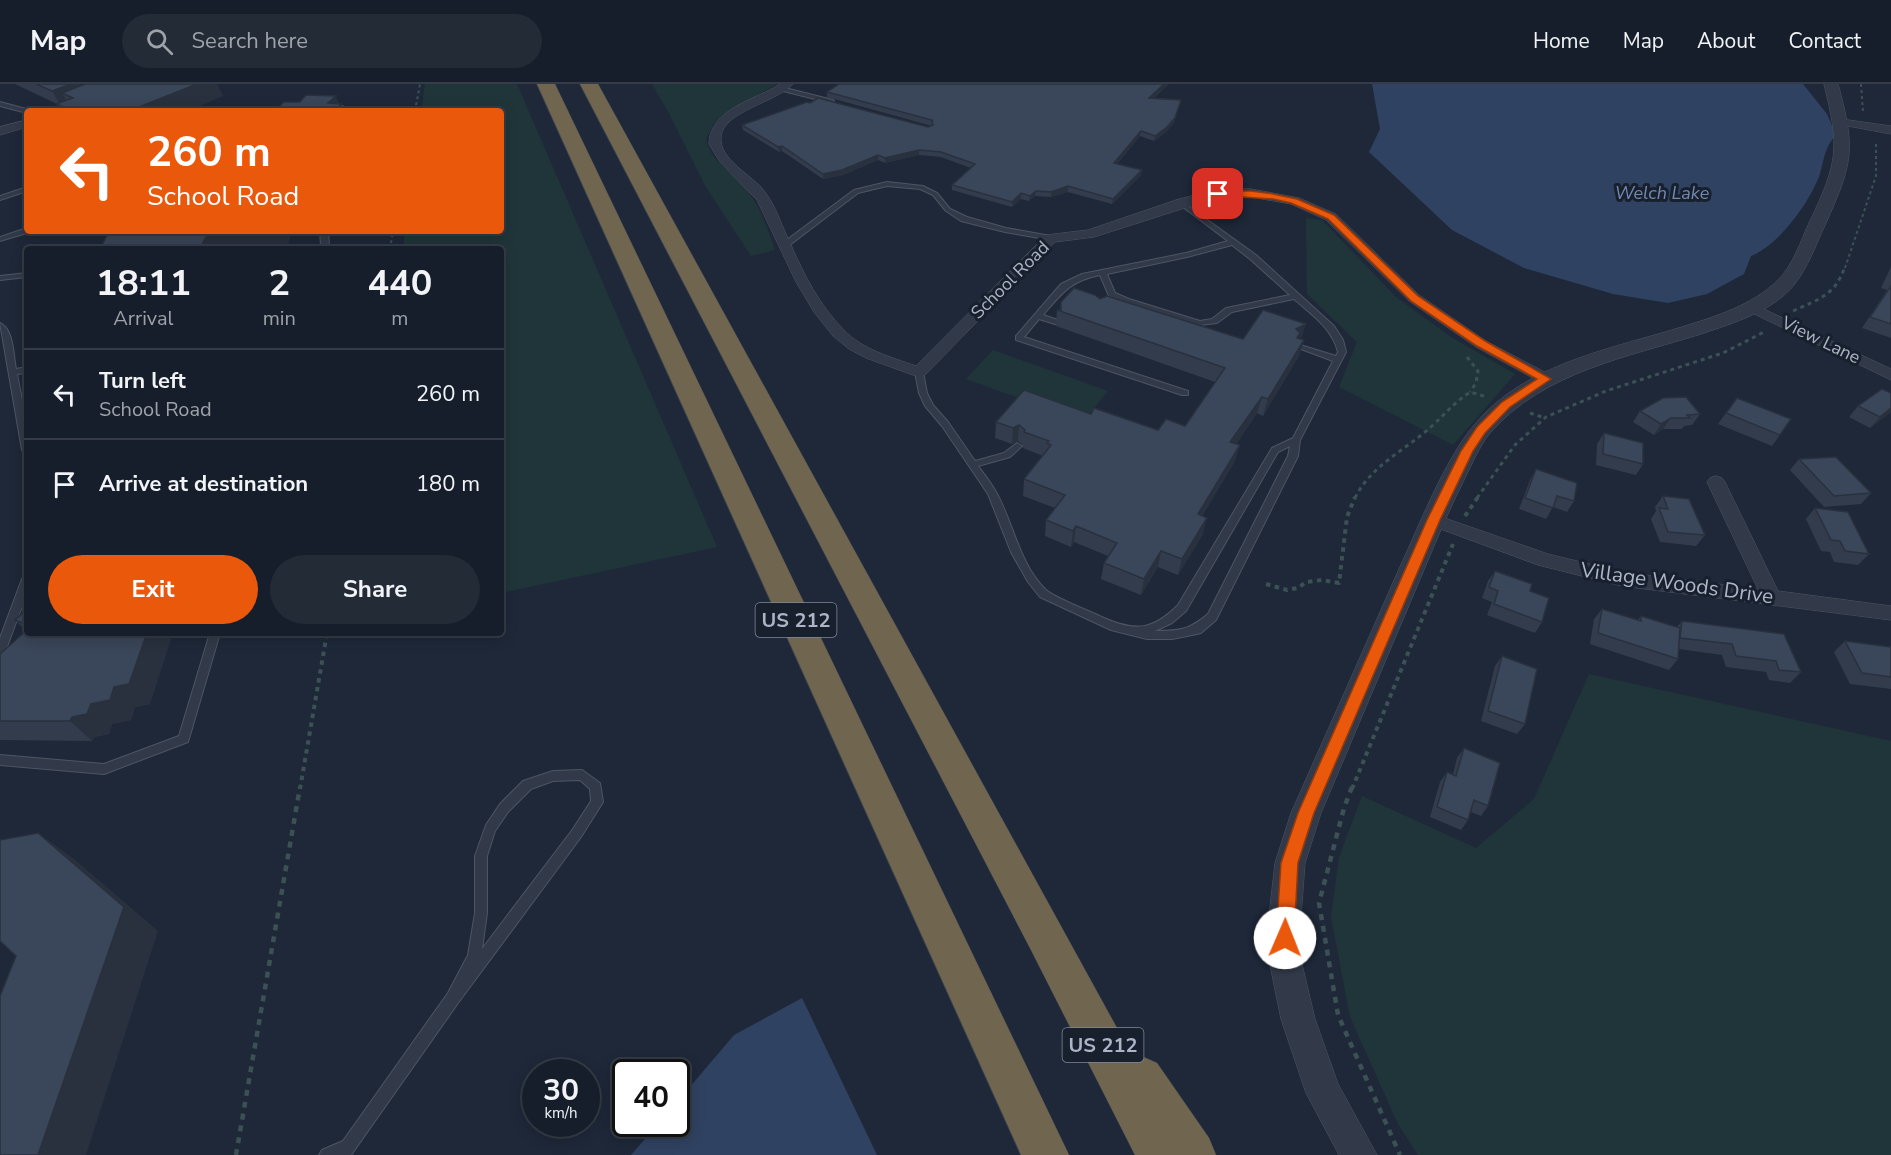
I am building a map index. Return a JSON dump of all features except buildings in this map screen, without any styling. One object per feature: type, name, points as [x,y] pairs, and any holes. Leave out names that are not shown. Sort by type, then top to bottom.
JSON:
[{"type":"highway","name":"US 212","points":[[546,84],[1045,1155]]},
{"type":"highway","name":"US 212","points":[[589,84],[1046,936],[1160,1155]]},
{"type":"highway","points":[[1046,936],[1192,1155]]},
{"type":"street","points":[[1359,1155],[1324,1093],[1298,1019],[1285,960],[1285,916],[1290,863],[1306,813],[1433,520],[1467,451],[1481,430],[1506,404],[1525,390],[1582,364],[1727,319],[1770,297],[1786,283],[1804,253],[1837,181],[1843,153],[1840,122],[1831,84]]},
{"type":"street","points":[[784,86],[721,123],[715,135],[715,146],[719,155],[753,183],[766,203],[784,245],[817,303],[837,331],[849,344],[919,372]]},
{"type":"street","points":[[1840,122],[1891,130]]},
{"type":"street","points":[[0,131],[24,124]]},
{"type":"street","name":"School Road","points":[[919,372],[1051,238],[1080,235],[1114,227],[1181,203],[1218,194],[1251,193],[1294,201],[1315,209],[1344,228],[1414,298],[1481,344],[1546,379]]},
{"type":"street","name":"View Lane","points":[[1751,307],[1891,375]]},
{"type":"street","points":[[1716,482],[1771,597]]},
{"type":"street","name":"Village Woods Drive","points":[[1433,520],[1545,560],[1601,574],[1891,613]]},
{"type":"lane","points":[[784,86],[842,104]]},
{"type":"lane","points":[[311,108],[326,102],[342,108]]},
{"type":"lane","points":[[0,104],[24,110]]},
{"type":"lane","points":[[784,245],[856,190],[887,184],[921,187],[935,194],[948,210],[964,219],[1005,230],[1051,238]]},
{"type":"lane","points":[[0,198],[24,190]]},
{"type":"lane","points":[[919,372],[923,393],[929,406],[945,424],[992,493],[1016,552],[1044,594],[1115,627],[1172,635],[1197,630],[1212,616],[1293,456],[1296,440],[1342,352],[1339,340],[1330,328],[1234,242],[1181,203]]},
{"type":"lane","points":[[0,238],[24,231]]},
{"type":"lane","points":[[1185,393],[1019,338],[1064,286],[1085,276],[1187,255],[1234,242]]},
{"type":"lane","points":[[1103,273],[1112,294],[1126,301],[1200,323],[1214,321],[1229,310],[1295,296]]},
{"type":"lane","points":[[0,278],[24,275]]},
{"type":"lane","points":[[1106,302],[1112,294]]},
{"type":"lane","points":[[1037,316],[1055,322]]},
{"type":"lane","points":[[0,325],[5,331],[24,433]]},
{"type":"lane","points":[[1297,346],[1338,360]]},
{"type":"lane","points":[[13,372],[24,370]]},
{"type":"lane","points":[[1138,632],[1157,627],[1172,619],[1182,608],[1275,450],[1296,440]]},
{"type":"lane","points":[[972,464],[1007,455],[1017,446]]},
{"type":"lane","points":[[0,652],[24,587]]},
{"type":"lane","points":[[0,760],[104,769],[184,739],[214,636]]},
{"type":"lane","points":[[327,1155],[344,1151],[453,998],[577,833],[597,802],[596,787],[582,775],[553,776],[527,785],[504,808],[490,829],[482,856],[482,913],[474,956],[453,998]]},
{"type":"path","points":[[416,108],[420,84]]},
{"type":"path","points":[[1400,1155],[1338,1015],[1319,903],[1344,808],[1465,516],[1504,460],[1523,437],[1545,418],[1603,391],[1711,358],[1736,348],[1782,321],[1792,312],[1828,295],[1841,279],[1876,176],[1876,128],[1865,117],[1862,110],[1861,84]]},
{"type":"path","points":[[1266,584],[1287,590],[1314,581],[1339,583],[1345,525],[1356,495],[1367,479],[1432,426],[1451,405],[1470,392],[1476,383],[1478,371],[1462,352]]},
{"type":"path","points":[[1470,392],[1545,418]]},
{"type":"path","points":[[236,1155],[326,636]]},
{"type":"green space","points":[[425,84],[517,84],[717,547],[504,592],[504,246],[403,246],[405,234],[504,234],[504,108],[421,108]]},
{"type":"green space","points":[[652,84],[777,84],[726,113],[713,124],[706,140],[716,159],[753,198],[775,250],[751,256],[706,187]]},
{"type":"green space","points":[[1306,218],[1322,220],[1396,297],[1451,337],[1515,374],[1453,445],[1339,387],[1357,342],[1307,294]]},
{"type":"green space","points":[[993,350],[1108,391],[1083,421],[966,379]]},
{"type":"green space","points":[[1589,674],[1891,741],[1891,1155],[1418,1155],[1398,1124],[1350,1017],[1331,917],[1339,857],[1362,796],[1476,848],[1534,799]]},
{"type":"water","name":"Welch Lake","points":[[1372,84],[1803,84],[1827,114],[1836,135],[1827,148],[1820,174],[1809,197],[1782,233],[1751,256],[1744,274],[1707,294],[1668,303],[1613,294],[1524,268],[1452,230],[1369,152],[1380,129]]},
{"type":"water","points":[[802,998],[877,1155],[631,1155],[647,1137],[690,1137],[690,1087],[734,1035]]},
{"type":"route","points":[[1218,194],[1251,193],[1273,196],[1294,201],[1331,217],[1414,298],[1481,344],[1546,379],[1525,390],[1506,404],[1481,430],[1467,451],[1433,520],[1306,813],[1290,863],[1285,938]]}]
